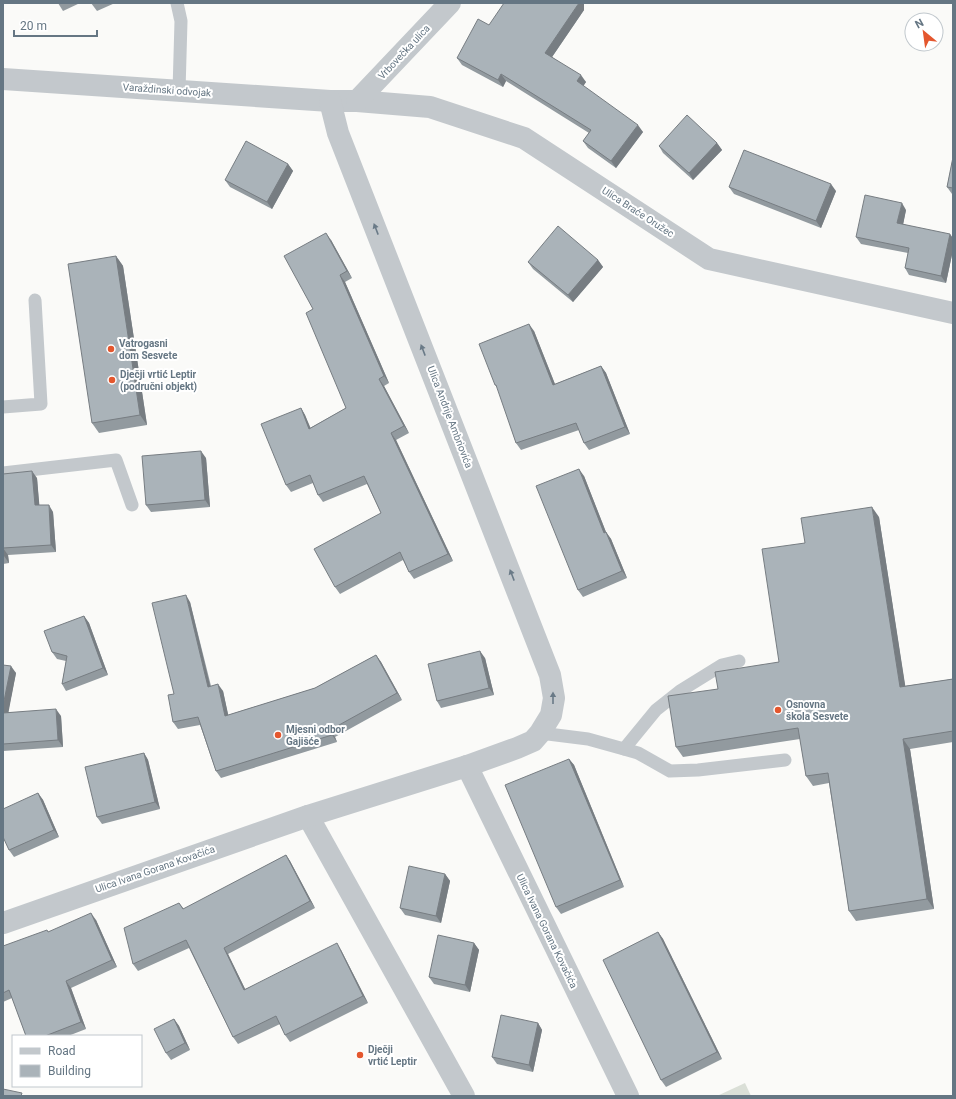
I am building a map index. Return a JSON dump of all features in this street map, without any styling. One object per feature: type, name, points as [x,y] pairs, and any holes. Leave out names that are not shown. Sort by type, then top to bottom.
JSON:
[{"type":"street","name":"Vrbovečka ulica","points":[[357,101],[450,3]]},
{"type":"street","name":"Varaždinski odvojak","points":[[3,79],[330,101]]},
{"type":"street","name":"Ulica Braće Oružec","points":[[330,101],[357,101],[430,107],[524,138],[709,259],[953,313]]},
{"type":"street","name":"Ulica Andrije Ambriovića","points":[[330,101],[338,133],[550,675],[554,698],[550,714],[540,733]]},
{"type":"street","name":"Ulica Ivana Gorana Kovačića","points":[[3,923],[308,816],[467,766],[522,746],[533,741],[540,733]]},
{"type":"street","name":"Ulica Ivana Gorana Kovačića","points":[[467,766],[628,1096]]},
{"type":"street","points":[[308,816],[464,1096]]},
{"type":"lane","points":[[177,3],[181,21],[178,91]]},
{"type":"lane","points":[[3,407],[41,404],[35,300]]},
{"type":"lane","points":[[3,473],[116,460],[132,505]]},
{"type":"lane","points":[[624,749],[656,710],[680,690],[722,665],[739,661]]},
{"type":"lane","points":[[540,733],[588,739],[638,753],[670,771],[698,770],[785,760]]},
{"type":"shaded area","points":[[745,1083],[751,1096],[717,1096]]},
{"type":"building","points":[[504,3],[579,3],[545,53],[581,75],[577,81],[638,125],[611,161],[583,141],[591,130],[501,74],[498,80],[457,58],[478,19],[489,25]]},
{"type":"building","points":[[687,115],[717,143],[689,173],[659,146]]},
{"type":"building","points":[[246,141],[288,164],[267,202],[225,180]]},
{"type":"building","points":[[744,150],[831,184],[816,221],[729,187]]},
{"type":"building","points":[[953,157],[953,188],[947,187]]},
{"type":"building","points":[[865,195],[902,203],[897,223],[950,234],[941,276],[905,268],[909,248],[856,237]]},
{"type":"building","points":[[558,226],[598,260],[568,295],[528,262]]},
{"type":"building","points":[[326,233],[347,271],[340,275],[384,376],[379,379],[404,426],[391,433],[448,554],[409,572],[400,552],[335,587],[314,549],[381,513],[364,476],[318,495],[310,475],[286,485],[261,424],[301,408],[309,429],[346,408],[306,313],[313,309],[284,256]]},
{"type":"building","name":"Vatrogasni dom Sesvete","points":[[116,256],[140,415],[92,423],[68,264]]},
{"type":"building","points":[[529,324],[553,385],[601,366],[625,427],[584,443],[576,423],[516,443],[496,385],[479,344]]},
{"type":"building","points":[[201,451],[205,500],[146,505],[142,456]]},
{"type":"building","points":[[579,469],[604,533],[606,532],[622,571],[578,590],[536,486]]},
{"type":"building","points":[[32,471],[35,505],[49,505],[51,545],[3,548],[3,474]]},
{"type":"building","points":[[872,507],[900,687],[953,679],[953,731],[903,739],[927,899],[849,911],[828,773],[806,776],[798,728],[676,747],[668,696],[718,689],[715,672],[779,662],[762,549],[805,543],[801,518]]},
{"type":"building","points":[[186,595],[208,687],[218,684],[225,716],[315,688],[376,655],[397,693],[330,730],[332,735],[216,771],[198,717],[173,722],[168,695],[174,694],[152,603]]},
{"type":"building","points":[[84,616],[103,668],[62,684],[67,656],[52,652],[44,631]]},
{"type":"building","points":[[480,651],[489,688],[437,701],[428,664]]},
{"type":"building","points":[[3,665],[11,666],[3,706]]},
{"type":"building","points":[[56,709],[58,740],[3,744],[3,713]]},
{"type":"building","points":[[144,753],[155,802],[97,817],[85,767]]},
{"type":"building","points":[[569,759],[620,880],[556,907],[505,785]]},
{"type":"building","points":[[38,793],[54,830],[9,850],[3,837],[3,809]]},
{"type":"building","points":[[286,855],[310,901],[224,948],[244,990],[337,943],[363,996],[285,1035],[276,1016],[233,1037],[186,940],[133,964],[124,928],[179,903],[183,909]]},
{"type":"building","points":[[409,866],[445,874],[436,916],[400,908]]},
{"type":"building","points":[[91,913],[112,960],[66,981],[81,1022],[48,1035],[26,1035],[9,990],[3,993],[3,946],[47,930],[48,932]]},
{"type":"building","points":[[658,932],[717,1052],[661,1080],[603,960]]},
{"type":"building","points":[[438,935],[474,943],[465,985],[429,977]]},
{"type":"building","points":[[501,1015],[538,1023],[529,1065],[492,1057]]},
{"type":"building","points":[[174,1019],[185,1043],[166,1053],[154,1029]]},
{"type":"building","points":[[3,1089],[22,1093],[21,1096],[3,1096]]},
{"type":"place","name":"Vatrogasni dom Sesvete","points":[[111,349]]},
{"type":"place","name":"Dječji vrtić Leptir (područni objekt)","points":[[112,380]]},
{"type":"place","name":"Osnovna škola Sesvete","points":[[778,710]]},
{"type":"place","name":"Mjesni odbor Gajišće","points":[[278,735]]},
{"type":"place","name":"Dječji vrtić Leptir","points":[[360,1055]]}]
